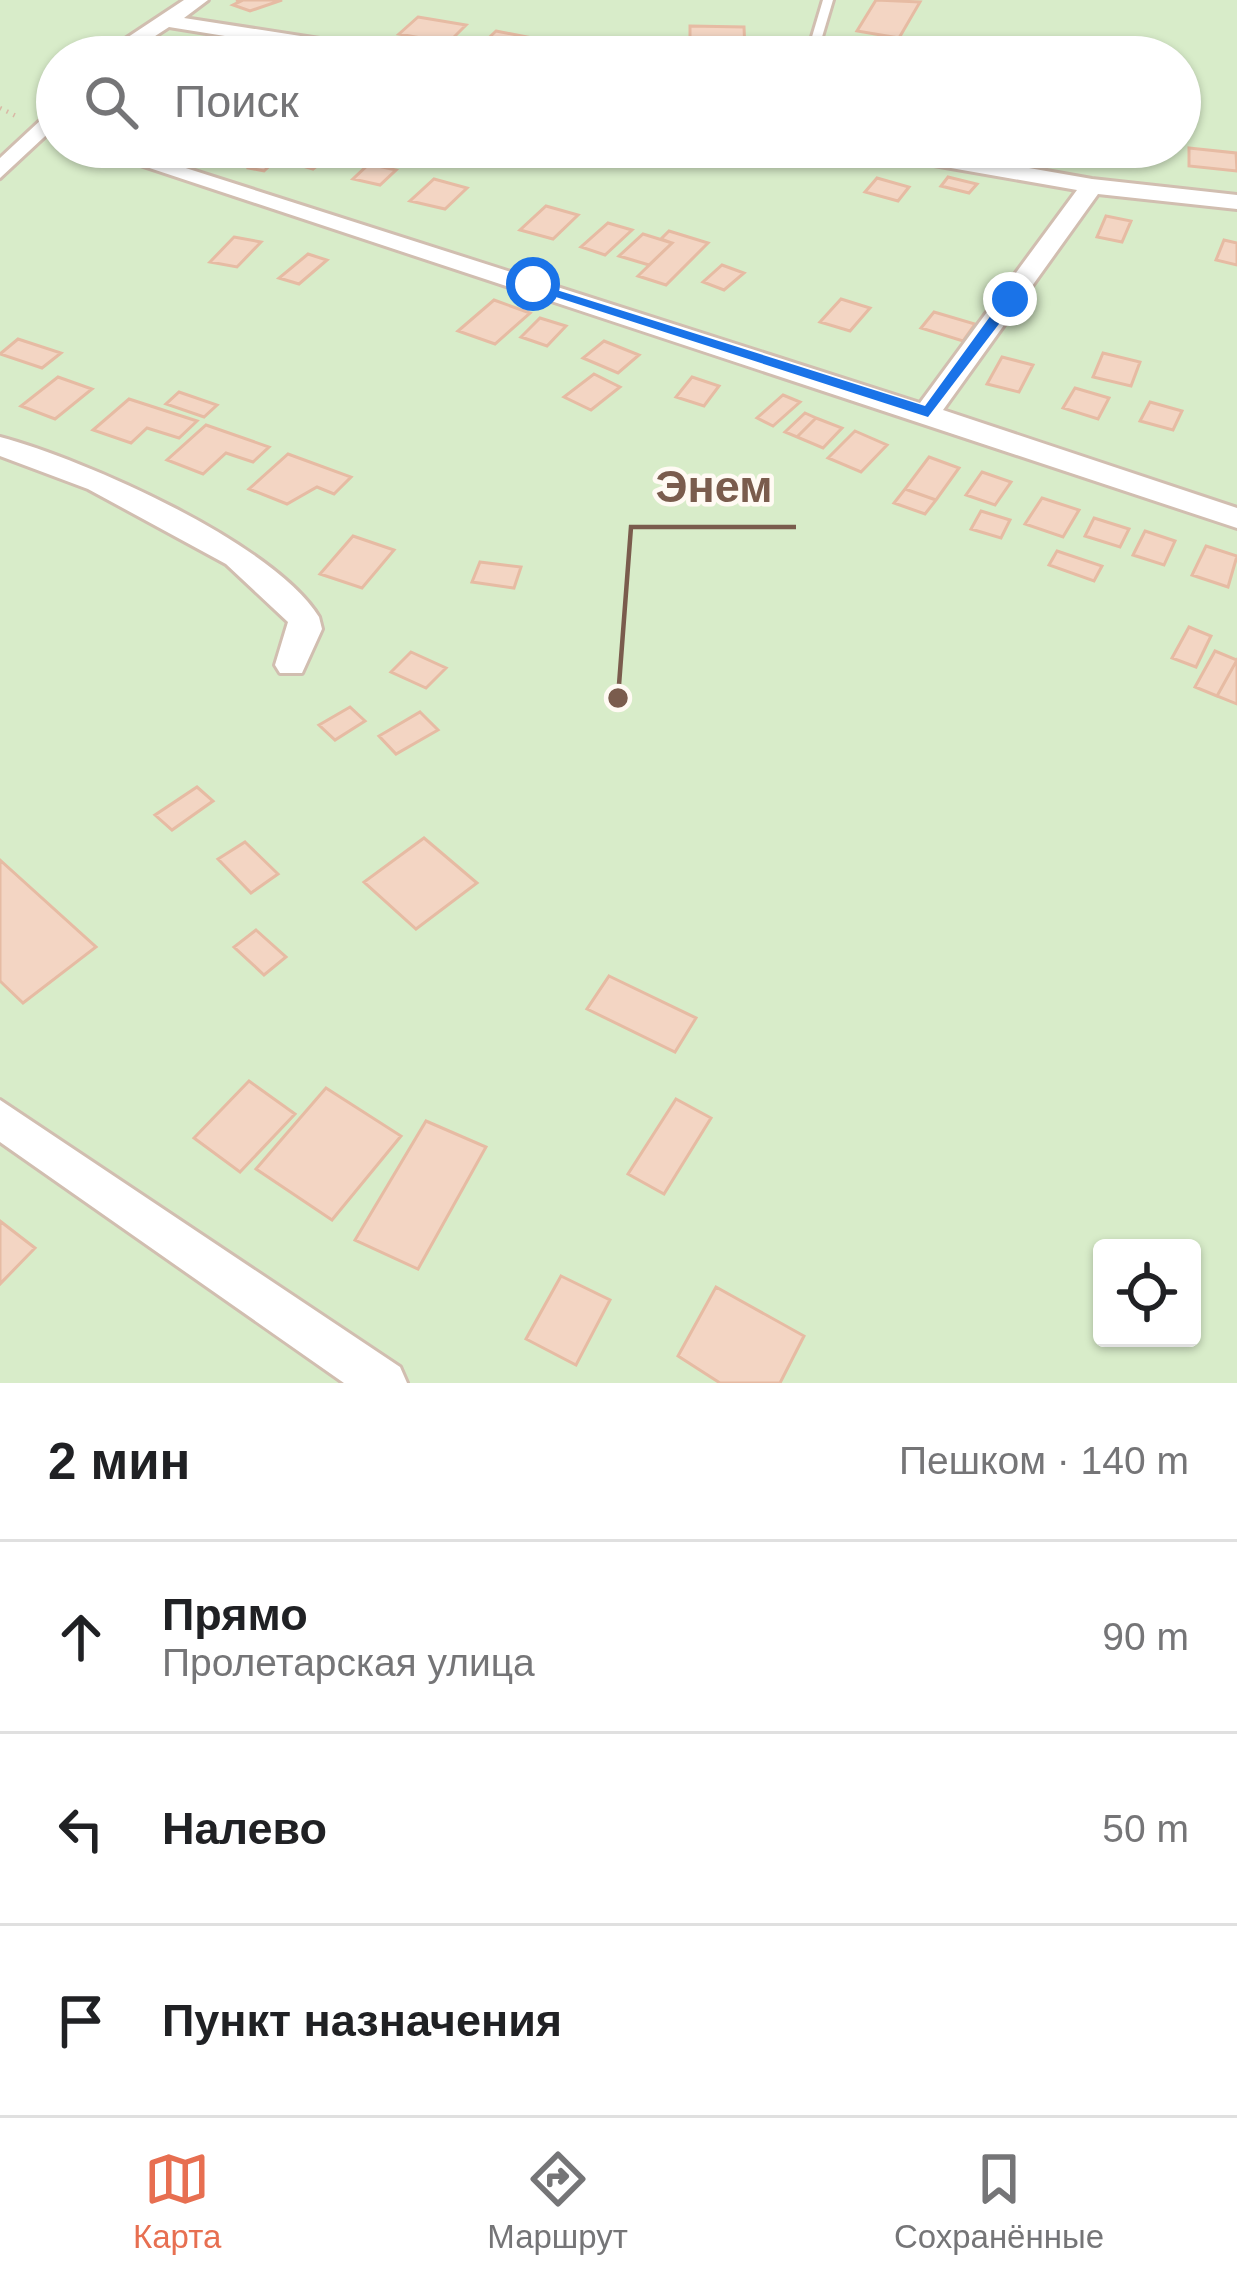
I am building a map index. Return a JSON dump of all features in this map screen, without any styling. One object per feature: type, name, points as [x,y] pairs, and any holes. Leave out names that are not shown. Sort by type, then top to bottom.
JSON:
[{"type":"street","points":[[139,36],[198,0]]},
{"type":"street","points":[[164,19],[268,36]]},
{"type":"street","points":[[0,171],[36,139]]},
{"type":"street","points":[[163,168],[928,412],[1237,518]]},
{"type":"street","points":[[990,168],[1092,186],[1237,202]]},
{"type":"street","points":[[928,412],[1092,186]]},
{"type":"street","points":[[0,446],[98,482],[237,557],[303,617],[306,629],[291,665]]},
{"type":"street","points":[[0,1119],[385,1383]]},
{"type":"lane","points":[[818,36],[828,0]]},
{"type":"green space","points":[[0,0],[1237,0],[1237,1383],[0,1383]]},
{"type":"building","points":[[236,0],[282,0],[250,11],[233,5],[241,1]]},
{"type":"building","points":[[876,0],[920,2],[900,36],[857,31]]},
{"type":"building","points":[[418,17],[466,25],[455,36],[399,34]]},
{"type":"building","points":[[690,26],[744,27],[744,36],[690,36]]},
{"type":"building","points":[[1201,149],[1236,153],[1237,171],[1201,167]]},
{"type":"building","points":[[365,168],[396,170],[380,185],[353,179]]},
{"type":"building","points":[[948,177],[977,184],[969,193],[941,186]]},
{"type":"building","points":[[877,178],[909,187],[898,201],[865,192]]},
{"type":"building","points":[[434,179],[467,188],[445,209],[410,201]]},
{"type":"building","points":[[546,206],[578,215],[553,239],[520,230]]},
{"type":"building","points":[[1106,216],[1131,221],[1122,242],[1097,237]]},
{"type":"building","points":[[608,223],[632,230],[605,255],[581,247]]},
{"type":"building","points":[[669,231],[708,243],[666,285],[638,276],[672,243],[661,239]]},
{"type":"building","points":[[643,234],[672,243],[649,265],[619,256]]},
{"type":"building","points":[[234,237],[261,242],[237,267],[210,262]]},
{"type":"building","points":[[1224,240],[1237,243],[1237,265],[1216,260]]},
{"type":"building","points":[[308,254],[327,260],[299,284],[279,278]]},
{"type":"building","points":[[722,265],[744,273],[724,290],[703,282]]},
{"type":"building","points":[[841,299],[870,308],[850,331],[820,322]]},
{"type":"building","points":[[494,300],[530,313],[495,344],[458,331]]},
{"type":"building","points":[[934,312],[975,324],[963,341],[921,328]]},
{"type":"building","points":[[540,318],[566,326],[547,346],[521,337]]},
{"type":"building","points":[[18,339],[61,353],[42,368],[0,354]]},
{"type":"building","points":[[604,341],[639,355],[618,373],[583,358]]},
{"type":"building","points":[[1103,353],[1140,362],[1131,386],[1093,377]]},
{"type":"building","points":[[1002,357],[1033,365],[1019,392],[987,384]]},
{"type":"building","points":[[594,374],[620,387],[591,410],[564,397]]},
{"type":"building","points":[[58,377],[92,389],[55,419],[21,406]]},
{"type":"building","points":[[692,377],[719,386],[704,406],[676,397]]},
{"type":"building","points":[[1075,388],[1109,398],[1098,419],[1063,408]]},
{"type":"building","points":[[179,392],[217,405],[204,417],[166,404]]},
{"type":"building","points":[[783,395],[800,402],[773,426],[757,418]]},
{"type":"building","points":[[129,399],[197,421],[179,438],[147,428],[131,443],[93,430]]},
{"type":"building","points":[[1150,402],[1182,411],[1173,430],[1140,421]]},
{"type":"building","points":[[805,413],[816,418],[797,437],[785,432]]},
{"type":"building","points":[[816,418],[842,428],[823,448],[797,437]]},
{"type":"building","points":[[206,425],[269,447],[253,462],[226,453],[203,474],[167,460]]},
{"type":"building","points":[[855,431],[887,445],[861,472],[828,458]]},
{"type":"building","points":[[288,454],[351,477],[334,494],[317,487],[287,504],[249,489]]},
{"type":"building","points":[[929,457],[959,468],[936,500],[905,489]]},
{"type":"building","points":[[982,472],[1011,482],[995,505],[966,495]]},
{"type":"building","points":[[905,489],[936,500],[925,514],[894,503]]},
{"type":"building","points":[[1042,498],[1079,510],[1063,537],[1025,524]]},
{"type":"building","points":[[981,511],[1010,520],[1001,538],[971,529]]},
{"type":"building","points":[[1094,518],[1129,529],[1120,547],[1085,536]]},
{"type":"building","points":[[1145,531],[1175,541],[1164,565],[1133,555]]},
{"type":"building","points":[[353,536],[394,550],[362,588],[320,574]]},
{"type":"building","points":[[1206,546],[1237,556],[1228,587],[1192,575]]},
{"type":"building","points":[[1057,551],[1102,566],[1094,581],[1049,565]]},
{"type":"building","points":[[480,562],[521,567],[514,588],[472,582]]},
{"type":"building","points":[[1189,627],[1211,636],[1196,667],[1172,658]]},
{"type":"building","points":[[1215,651],[1237,660],[1217,696],[1195,687]]},
{"type":"building","points":[[411,652],[446,668],[426,688],[391,672]]},
{"type":"building","points":[[1237,660],[1237,704],[1217,696]]},
{"type":"building","points":[[350,707],[365,721],[335,740],[319,725]]},
{"type":"building","points":[[420,712],[438,730],[396,754],[379,736]]},
{"type":"building","points":[[197,787],[213,801],[172,830],[155,815]]},
{"type":"building","points":[[424,838],[477,883],[416,929],[364,882]]},
{"type":"building","points":[[245,842],[278,874],[251,893],[218,859]]},
{"type":"building","points":[[0,860],[96,947],[23,1003],[0,981]]},
{"type":"building","points":[[256,930],[286,957],[264,975],[234,947]]},
{"type":"building","points":[[609,976],[696,1018],[675,1052],[587,1009]]},
{"type":"building","points":[[249,1081],[295,1114],[240,1172],[194,1138]]},
{"type":"building","points":[[326,1088],[401,1136],[332,1220],[256,1169]]},
{"type":"building","points":[[676,1099],[711,1118],[664,1194],[628,1174]]},
{"type":"building","points":[[426,1121],[486,1147],[418,1269],[355,1240]]},
{"type":"building","points":[[0,1221],[35,1248],[0,1284]]},
{"type":"building","points":[[561,1276],[610,1300],[576,1365],[526,1339]]},
{"type":"building","points":[[716,1287],[804,1336],[780,1383],[720,1383],[678,1356]]},
{"type":"place","name":"Энем","points":[[618,698]]},
{"type":"route","points":[[533,284],[928,412],[1010,299]]}]
